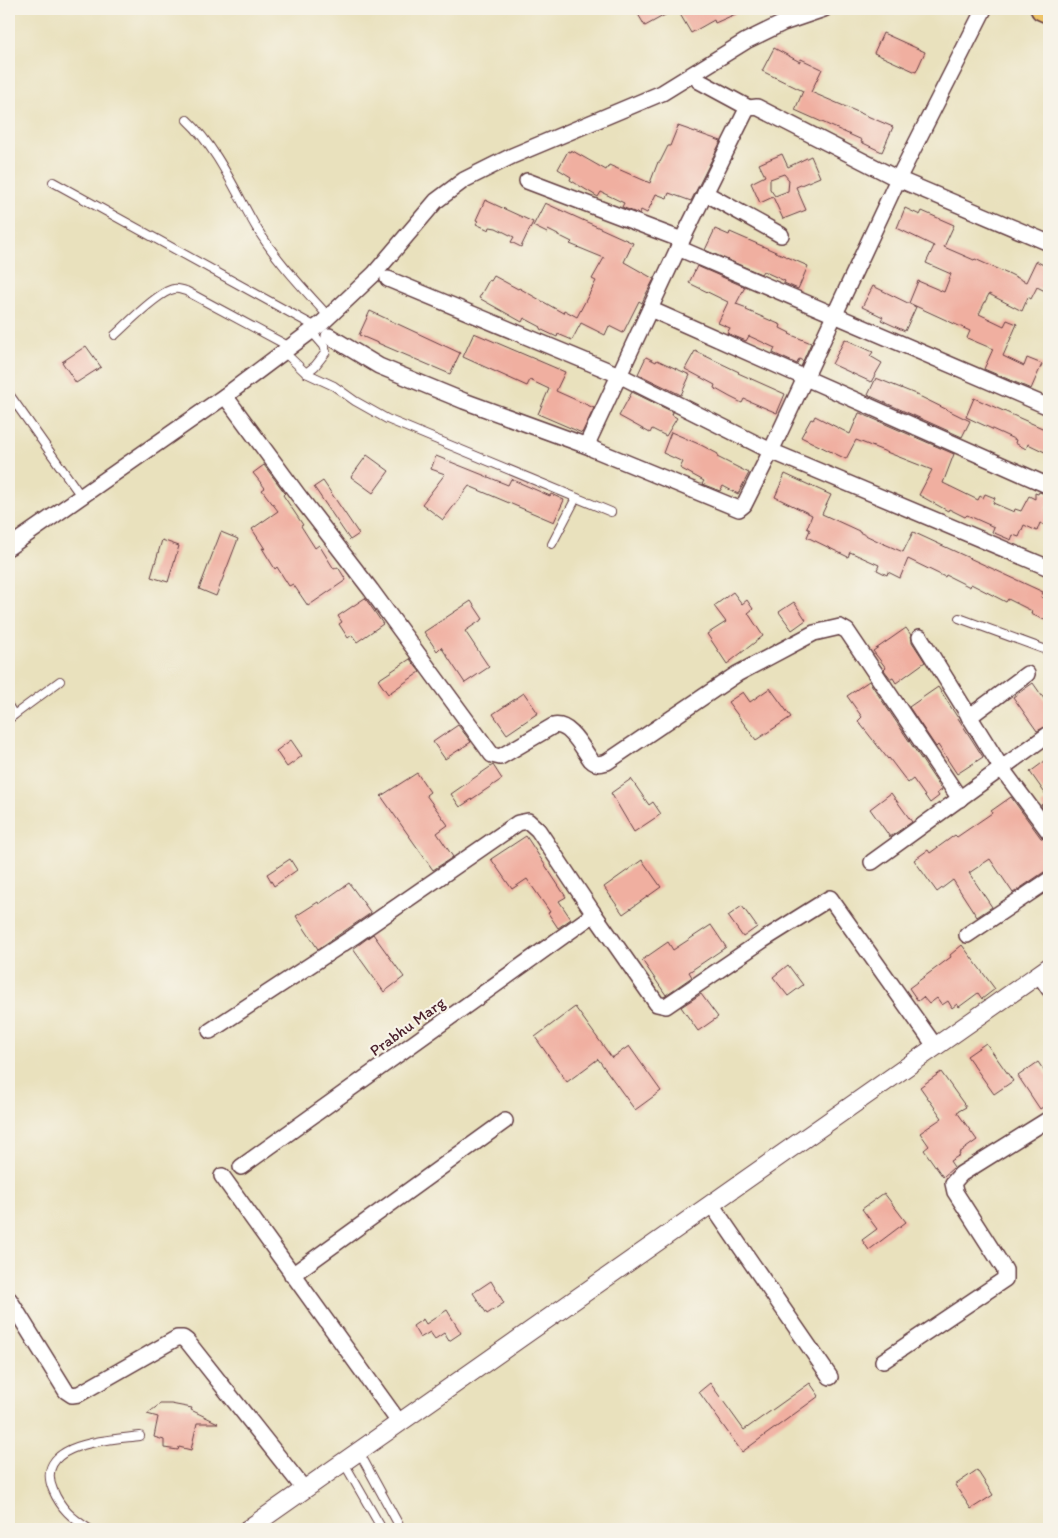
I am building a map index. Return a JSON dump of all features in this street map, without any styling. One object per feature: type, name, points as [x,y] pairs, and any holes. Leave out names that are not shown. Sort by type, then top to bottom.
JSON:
[{"type":"main road","points":[[1042,9],[1049,12]]},
{"type":"street","points":[[9,547],[225,396],[329,317],[374,274],[436,201],[464,180],[512,156],[654,97],[679,84],[746,41],[782,23],[824,9]]},
{"type":"street","points":[[329,336],[379,366],[464,401],[590,447],[739,509],[744,505],[771,451],[898,179],[984,9]]},
{"type":"street","points":[[699,81],[749,108],[757,107],[898,179],[1049,243]]},
{"type":"street","points":[[590,447],[589,439],[680,244],[749,108]]},
{"type":"street","points":[[527,181],[680,244],[1049,407]]},
{"type":"street","points":[[705,193],[781,235]]},
{"type":"street","points":[[388,280],[619,375],[771,451],[1049,568]]},
{"type":"street","points":[[650,309],[1049,486]]},
{"type":"street","points":[[225,396],[492,755],[500,757],[553,726],[558,725],[564,726],[569,730],[594,763],[607,762],[737,674],[814,633],[840,627],[847,631],[960,799]]},
{"type":"street","points":[[920,637],[1002,770],[1049,832]]},
{"type":"street","points":[[969,717],[1026,674]]},
{"type":"street","points":[[872,862],[1002,770],[1049,734]]},
{"type":"street","points":[[210,1031],[518,823],[528,821],[533,824],[653,1001],[662,1006],[666,1006],[763,940],[830,898],[935,1046]]},
{"type":"street","points":[[967,935],[1049,880]]},
{"type":"street","name":"Prabhu Marg","points":[[241,1167],[594,914]]},
{"type":"street","points":[[248,1529],[1044,970],[1049,989]]},
{"type":"street","points":[[883,1362],[1005,1279],[1005,1270],[955,1192],[952,1183],[961,1174],[1049,1119]]},
{"type":"street","points":[[292,1275],[505,1121]]},
{"type":"street","points":[[222,1176],[399,1422]]},
{"type":"street","points":[[711,1204],[830,1377]]},
{"type":"street","points":[[9,1300],[66,1391],[72,1395],[79,1394],[177,1338],[183,1338],[304,1489]]},
{"type":"lane","points":[[188,120],[214,154],[268,246],[287,271],[329,317]]},
{"type":"lane","points":[[53,182],[314,329],[326,352],[315,366],[306,373]]},
{"type":"lane","points":[[115,335],[160,295],[174,289],[186,291],[287,349],[306,373],[334,386],[355,401],[387,419],[611,512]]},
{"type":"lane","points":[[9,394],[81,496]]},
{"type":"lane","points":[[552,544],[576,498]]},
{"type":"lane","points":[[959,618],[1049,651]]},
{"type":"lane","points":[[9,707],[12,717],[60,681]]},
{"type":"lane","points":[[89,1529],[68,1515],[59,1502],[50,1482],[53,1463],[64,1453],[83,1445],[140,1436]]},
{"type":"lane","points":[[359,1452],[401,1529]]},
{"type":"lane","points":[[344,1463],[382,1529]]},
{"type":"building","points":[[635,9],[676,9],[645,26]]},
{"type":"building","points":[[677,9],[747,9],[715,23],[714,20],[691,33]]},
{"type":"building","points":[[883,33],[925,52],[916,72],[874,53]]},
{"type":"building","points":[[774,48],[800,62],[801,59],[822,69],[811,92],[893,127],[882,152],[861,142],[862,140],[795,110],[803,91],[762,71]]},
{"type":"building","points":[[678,126],[721,141],[691,201],[669,193],[667,198],[656,194],[647,213],[641,210],[639,214],[622,207],[624,203],[601,192],[598,197],[570,180],[571,177],[558,169],[568,151],[570,152],[571,150],[606,170],[609,165],[650,183],[658,162],[660,162],[668,146],[670,146]]},
{"type":"building","points":[[782,154],[788,167],[811,156],[820,177],[796,187],[806,210],[783,219],[773,197],[760,203],[751,183],[765,176],[759,164]],"holes":[[[784,174],[789,180],[788,191],[775,196],[770,189],[770,179]]]},
{"type":"building","points":[[485,200],[533,222],[521,247],[511,242],[514,237],[496,228],[490,227],[489,230],[476,224]]},
{"type":"building","points":[[545,203],[633,243],[624,262],[654,279],[642,303],[639,301],[623,333],[609,326],[605,335],[581,323],[572,340],[558,334],[557,337],[540,329],[541,327],[524,318],[522,322],[479,298],[489,280],[491,281],[494,276],[563,313],[564,310],[577,317],[596,281],[592,279],[604,258],[570,244],[572,242],[548,230],[547,233],[533,226]]},
{"type":"building","points":[[905,208],[920,215],[922,211],[954,225],[944,247],[1026,282],[1036,261],[1049,268],[1045,277],[1049,279],[1045,291],[1037,287],[1031,299],[1028,297],[1022,311],[989,294],[979,314],[1004,326],[1007,320],[1017,324],[1003,356],[1024,366],[1027,358],[1042,364],[1031,389],[984,369],[993,349],[967,338],[970,331],[909,303],[918,281],[944,292],[951,274],[926,263],[934,246],[897,228]]},
{"type":"building","points":[[715,229],[729,235],[730,232],[808,266],[798,289],[763,271],[761,274],[705,250]]},
{"type":"building","points":[[697,266],[745,287],[736,304],[781,325],[780,328],[789,334],[811,343],[803,361],[799,359],[797,364],[773,353],[775,348],[749,336],[746,341],[727,333],[730,328],[718,323],[728,302],[689,283]]},
{"type":"building","points":[[873,286],[916,307],[905,331],[881,320],[883,317],[862,307]]},
{"type":"building","points":[[370,311],[460,353],[450,374],[359,335]]},
{"type":"building","points":[[474,333],[565,372],[556,391],[594,408],[582,433],[538,414],[549,389],[530,380],[527,386],[463,357]]},
{"type":"building","points":[[845,339],[873,352],[870,356],[882,363],[871,382],[832,364]]},
{"type":"building","points":[[86,346],[101,367],[76,383],[62,362]]},
{"type":"building","points":[[695,351],[785,394],[777,413],[744,399],[742,403],[714,388],[715,385],[685,369]]},
{"type":"building","points":[[646,357],[690,375],[681,395],[638,374]]},
{"type":"building","points":[[876,378],[913,393],[970,421],[962,437],[868,395]]},
{"type":"building","points":[[632,392],[673,412],[672,415],[677,418],[666,436],[652,429],[650,433],[619,416]]},
{"type":"building","points":[[974,398],[1049,431],[1049,454],[1028,444],[1026,449],[1015,443],[1016,440],[966,417]]},
{"type":"building","points":[[859,413],[954,454],[943,483],[978,500],[980,496],[983,498],[985,494],[995,498],[993,503],[1014,512],[1015,509],[1021,511],[1029,496],[1035,499],[1035,493],[1038,494],[1039,492],[1049,495],[1045,510],[1049,512],[1049,527],[1040,523],[1037,531],[1024,525],[1019,537],[1013,535],[1011,540],[992,532],[994,527],[967,515],[965,517],[949,509],[948,511],[919,495],[932,470],[856,440],[846,459],[801,437],[811,419],[813,420],[815,416],[850,434]]},
{"type":"building","points":[[671,432],[701,445],[718,454],[717,457],[749,473],[738,494],[723,486],[720,491],[702,484],[704,481],[680,468],[683,462],[663,453]]},
{"type":"building","points":[[367,455],[389,471],[373,493],[351,477]]},
{"type":"building","points":[[436,456],[508,485],[511,479],[564,500],[554,522],[469,486],[443,520],[422,504],[445,474],[431,469]]},
{"type":"building","points":[[264,465],[285,493],[283,495],[303,525],[301,526],[315,548],[319,545],[334,569],[338,567],[346,580],[308,606],[293,584],[289,586],[277,567],[275,569],[252,529],[278,511],[262,490],[265,488],[253,473]]},
{"type":"building","points":[[785,474],[831,495],[822,514],[882,543],[903,552],[913,532],[1043,592],[1041,597],[1049,601],[1049,622],[1031,614],[1032,611],[1008,599],[1006,602],[971,584],[970,587],[908,559],[900,578],[888,572],[887,575],[877,570],[879,565],[850,552],[848,557],[807,537],[810,530],[807,528],[812,515],[775,497]]},
{"type":"building","points":[[323,481],[359,534],[350,540],[314,487]]},
{"type":"building","points":[[221,532],[238,539],[216,596],[199,589]]},
{"type":"building","points":[[162,540],[179,546],[168,582],[151,577]]},
{"type":"building","points":[[733,592],[742,604],[747,600],[753,609],[748,613],[763,636],[727,664],[707,634],[726,622],[714,606]]},
{"type":"building","points":[[365,598],[383,624],[357,642],[352,635],[348,638],[339,624],[342,622],[338,616]]},
{"type":"building","points":[[471,601],[483,619],[465,631],[489,667],[465,683],[441,647],[437,651],[424,632]]},
{"type":"building","points":[[794,602],[806,620],[792,630],[779,612]]},
{"type":"building","points":[[906,628],[911,635],[912,642],[925,662],[896,683],[884,670],[886,668],[873,651]]},
{"type":"building","points":[[410,659],[420,672],[388,694],[378,680]]},
{"type":"building","points":[[869,681],[942,790],[937,793],[939,796],[930,803],[913,779],[908,783],[858,721],[862,717],[847,696]]},
{"type":"building","points":[[1033,683],[1049,706],[1049,725],[1037,731],[1013,697]]},
{"type":"building","points":[[938,687],[983,757],[957,774],[909,707]]},
{"type":"building","points":[[770,688],[791,717],[756,740],[728,702],[743,692],[750,702]]},
{"type":"building","points":[[524,693],[538,713],[507,734],[493,714]]},
{"type":"building","points":[[458,725],[471,742],[445,759],[433,742]]},
{"type":"building","points":[[291,740],[302,756],[287,767],[276,751]]},
{"type":"building","points":[[1049,758],[1049,799],[1030,772]]},
{"type":"building","points":[[493,765],[502,779],[460,807],[451,794]]},
{"type":"building","points":[[417,773],[430,792],[426,795],[448,825],[437,833],[453,857],[433,870],[381,796]]},
{"type":"building","points":[[631,779],[649,805],[653,802],[661,814],[634,832],[611,793]]},
{"type":"building","points":[[891,793],[912,822],[890,837],[870,809]]},
{"type":"building","points":[[1011,797],[1041,838],[1049,841],[1049,871],[1044,872],[1013,893],[990,859],[969,873],[992,907],[977,917],[953,880],[937,892],[914,860],[928,850],[930,853],[955,835],[957,837],[992,813],[991,811]]},
{"type":"building","points":[[1049,800],[1049,817],[1041,805]]},
{"type":"building","points":[[526,836],[566,897],[559,901],[571,919],[558,928],[548,913],[550,912],[527,879],[512,889],[491,859]]},
{"type":"building","points":[[290,859],[297,870],[274,886],[267,874]]},
{"type":"building","points":[[642,860],[661,887],[623,914],[604,887]]},
{"type":"building","points":[[349,883],[371,913],[318,949],[296,916],[318,902],[319,904]]},
{"type":"building","points":[[742,906],[757,927],[743,937],[728,916]]},
{"type":"building","points":[[711,925],[726,947],[689,972],[692,977],[666,995],[642,960],[668,942],[673,950]]},
{"type":"building","points":[[373,934],[404,977],[384,992],[353,949]]},
{"type":"building","points":[[962,945],[995,989],[982,999],[978,993],[959,1007],[957,1004],[952,1008],[948,1001],[942,1005],[937,998],[929,1004],[923,997],[918,1001],[909,988],[951,957],[950,955]]},
{"type":"building","points":[[788,965],[803,985],[788,996],[773,977]]},
{"type":"building","points":[[701,994],[718,1017],[698,1031],[681,1007]]},
{"type":"building","points":[[575,1007],[612,1058],[629,1046],[661,1091],[635,1110],[598,1059],[567,1082],[535,1037]]},
{"type":"building","points":[[986,1043],[1013,1081],[994,1094],[967,1056]]},
{"type":"building","points":[[1038,1062],[1049,1078],[1049,1103],[1040,1109],[1018,1076]]},
{"type":"building","points":[[941,1072],[966,1107],[957,1112],[977,1140],[950,1161],[954,1167],[943,1177],[924,1150],[929,1146],[920,1133],[942,1118],[920,1087]]},
{"type":"building","points":[[884,1193],[906,1222],[869,1250],[862,1240],[877,1229],[862,1209]]},
{"type":"building","points":[[491,1281],[504,1303],[487,1314],[473,1293]]},
{"type":"building","points":[[447,1310],[461,1333],[449,1341],[444,1333],[435,1339],[430,1332],[420,1338],[413,1326],[423,1319],[426,1324]]},
{"type":"building","points":[[710,1383],[744,1430],[810,1383],[819,1396],[742,1452],[699,1392]]},
{"type":"building","points":[[160,1404],[192,1408],[191,1410],[218,1423],[197,1423],[191,1450],[179,1447],[178,1450],[164,1448],[164,1440],[154,1437],[158,1417],[147,1414]]},
{"type":"building","points":[[977,1470],[993,1495],[971,1509],[955,1485]]}]
